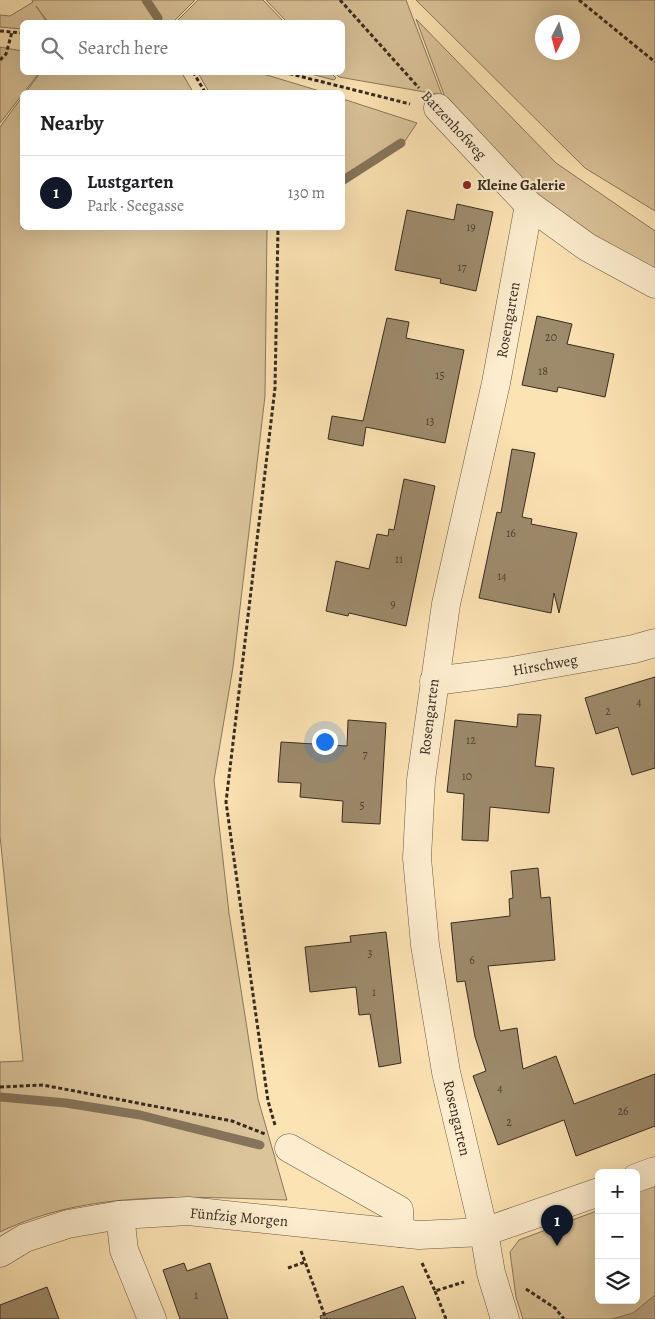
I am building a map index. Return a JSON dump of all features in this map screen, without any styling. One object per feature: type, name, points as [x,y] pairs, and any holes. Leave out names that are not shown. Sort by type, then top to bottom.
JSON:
[{"type":"street","name":"Batzenhofweg","points":[[438,108],[529,205],[587,247],[655,284]]},
{"type":"street","name":"Rosengarten","points":[[505,1319],[491,1273],[484,1232],[446,1072],[425,945],[417,858],[421,780],[446,604],[496,383],[529,205]]},
{"type":"street","name":"Hirschweg","points":[[434,680],[506,672],[634,650],[655,643]]},
{"type":"street","points":[[285,1145],[399,1210],[410,1234]]},
{"type":"street","points":[[640,1177],[655,1171]]},
{"type":"street","name":"Fünfzig Morgen","points":[[0,1252],[25,1238],[68,1224],[120,1215],[188,1211],[410,1234],[484,1232],[595,1193]]},
{"type":"street","points":[[120,1215],[124,1250],[152,1319]]},
{"type":"path","name":"Batzenhofweg","points":[[340,0],[438,108]]},
{"type":"path","points":[[579,0],[655,62]]},
{"type":"path","points":[[0,31],[20,33]]},
{"type":"path","points":[[0,60],[6,54],[12,32]]},
{"type":"path","points":[[195,75],[204,90]]},
{"type":"path","points":[[294,75],[397,102],[438,108]]},
{"type":"path","points":[[278,230],[276,388],[226,802],[268,1101],[285,1145]]},
{"type":"path","points":[[0,1087],[43,1085],[222,1119],[256,1129],[285,1145]]},
{"type":"path","points":[[410,1234],[446,1319]]},
{"type":"path","points":[[309,1249],[300,1248],[326,1319]]},
{"type":"path","points":[[288,1268],[305,1262]]},
{"type":"path","points":[[435,1291],[491,1273]]},
{"type":"path","points":[[542,1299],[555,1308],[564,1319]]},
{"type":"shaded area","points":[[32,0],[195,0],[175,20],[46,20],[36,6],[46,20],[20,20],[20,29],[0,27],[0,15],[10,16],[33,2]]},
{"type":"shaded area","points":[[198,0],[263,0],[282,20],[178,20]]},
{"type":"shaded area","points":[[266,0],[406,0],[442,95],[339,77],[337,75],[345,75],[345,20],[285,20]]},
{"type":"shaded area","points":[[416,0],[655,0],[655,211],[585,168]]},
{"type":"shaded area","points":[[416,19],[556,163],[655,231],[655,273],[531,197],[446,100]]},
{"type":"shaded area","points":[[0,47],[20,51],[20,75],[37,75],[26,90],[20,90],[20,97],[0,123]]},
{"type":"shaded area","points":[[39,75],[183,75],[192,90],[27,90]]},
{"type":"shaded area","points":[[199,75],[267,75],[316,90],[208,90]]},
{"type":"shaded area","points":[[315,75],[333,75],[336,78],[334,80]]},
{"type":"shaded area","points":[[20,100],[20,230],[267,230],[265,396],[233,667],[214,780],[229,913],[258,1099],[287,1200],[177,1197],[105,1202],[69,1208],[34,1218],[0,1232],[0,1062],[23,1061],[0,836],[0,127]]},
{"type":"shaded area","points":[[345,100],[417,123],[405,141],[345,183]]},
{"type":"shaded area","points":[[655,1182],[655,1319],[523,1319],[516,1297],[510,1252],[519,1240],[595,1212],[595,1304],[640,1304],[640,1188]]},
{"type":"shaded area","points":[[655,1295],[655,1319],[612,1319],[633,1313]]},
{"type":"building","points":[[457,204],[493,212],[476,291],[440,283],[441,279],[395,270],[407,210],[454,220]]},
{"type":"building","points":[[537,316],[572,324],[567,344],[614,354],[605,397],[558,387],[557,392],[522,385]]},
{"type":"building","points":[[387,318],[409,322],[406,338],[464,350],[445,443],[366,427],[363,446],[328,439],[332,416],[363,421]]},
{"type":"building","points":[[512,449],[535,453],[522,517],[532,519],[531,524],[577,533],[559,613],[554,593],[551,613],[479,598],[497,512],[501,513]]},
{"type":"building","points":[[404,479],[435,486],[406,626],[349,613],[348,616],[326,611],[336,561],[369,569],[377,534],[388,536],[389,529],[394,530]]},
{"type":"building","points":[[655,677],[655,768],[632,775],[618,727],[596,734],[585,698]]},
{"type":"building","points":[[518,714],[541,715],[535,766],[554,768],[549,813],[490,807],[488,841],[462,840],[464,794],[447,792],[455,720],[517,727]]},
{"type":"building","points":[[348,720],[386,723],[380,824],[342,822],[343,801],[300,797],[301,783],[278,782],[281,742],[347,746]]},
{"type":"building","points":[[538,868],[541,898],[550,897],[555,960],[488,966],[500,1031],[517,1028],[523,1069],[556,1056],[574,1104],[655,1074],[655,1126],[576,1156],[564,1120],[498,1145],[473,1076],[486,1071],[475,1037],[465,981],[457,982],[451,923],[510,916],[509,899],[513,898],[511,871]]},
{"type":"building","points":[[386,932],[401,1063],[379,1067],[370,1014],[359,1015],[356,987],[310,992],[305,947],[351,942],[350,936]]},
{"type":"building","points":[[184,1263],[187,1271],[210,1263],[228,1319],[180,1319],[163,1270]]},
{"type":"building","points":[[403,1286],[416,1319],[321,1319],[320,1316]]},
{"type":"building","points":[[47,1287],[59,1319],[0,1319],[0,1305]]},
{"type":"waterway","points":[[146,0],[158,18]]},
{"type":"waterway","points":[[345,179],[401,143]]},
{"type":"waterway","points":[[0,1097],[66,1103],[140,1115],[260,1145]]},
{"type":"place","name":"Kleine Galerie","points":[[467,185]]},
{"type":"place","name":"Lustgarten","points":[[557,1246]]}]
